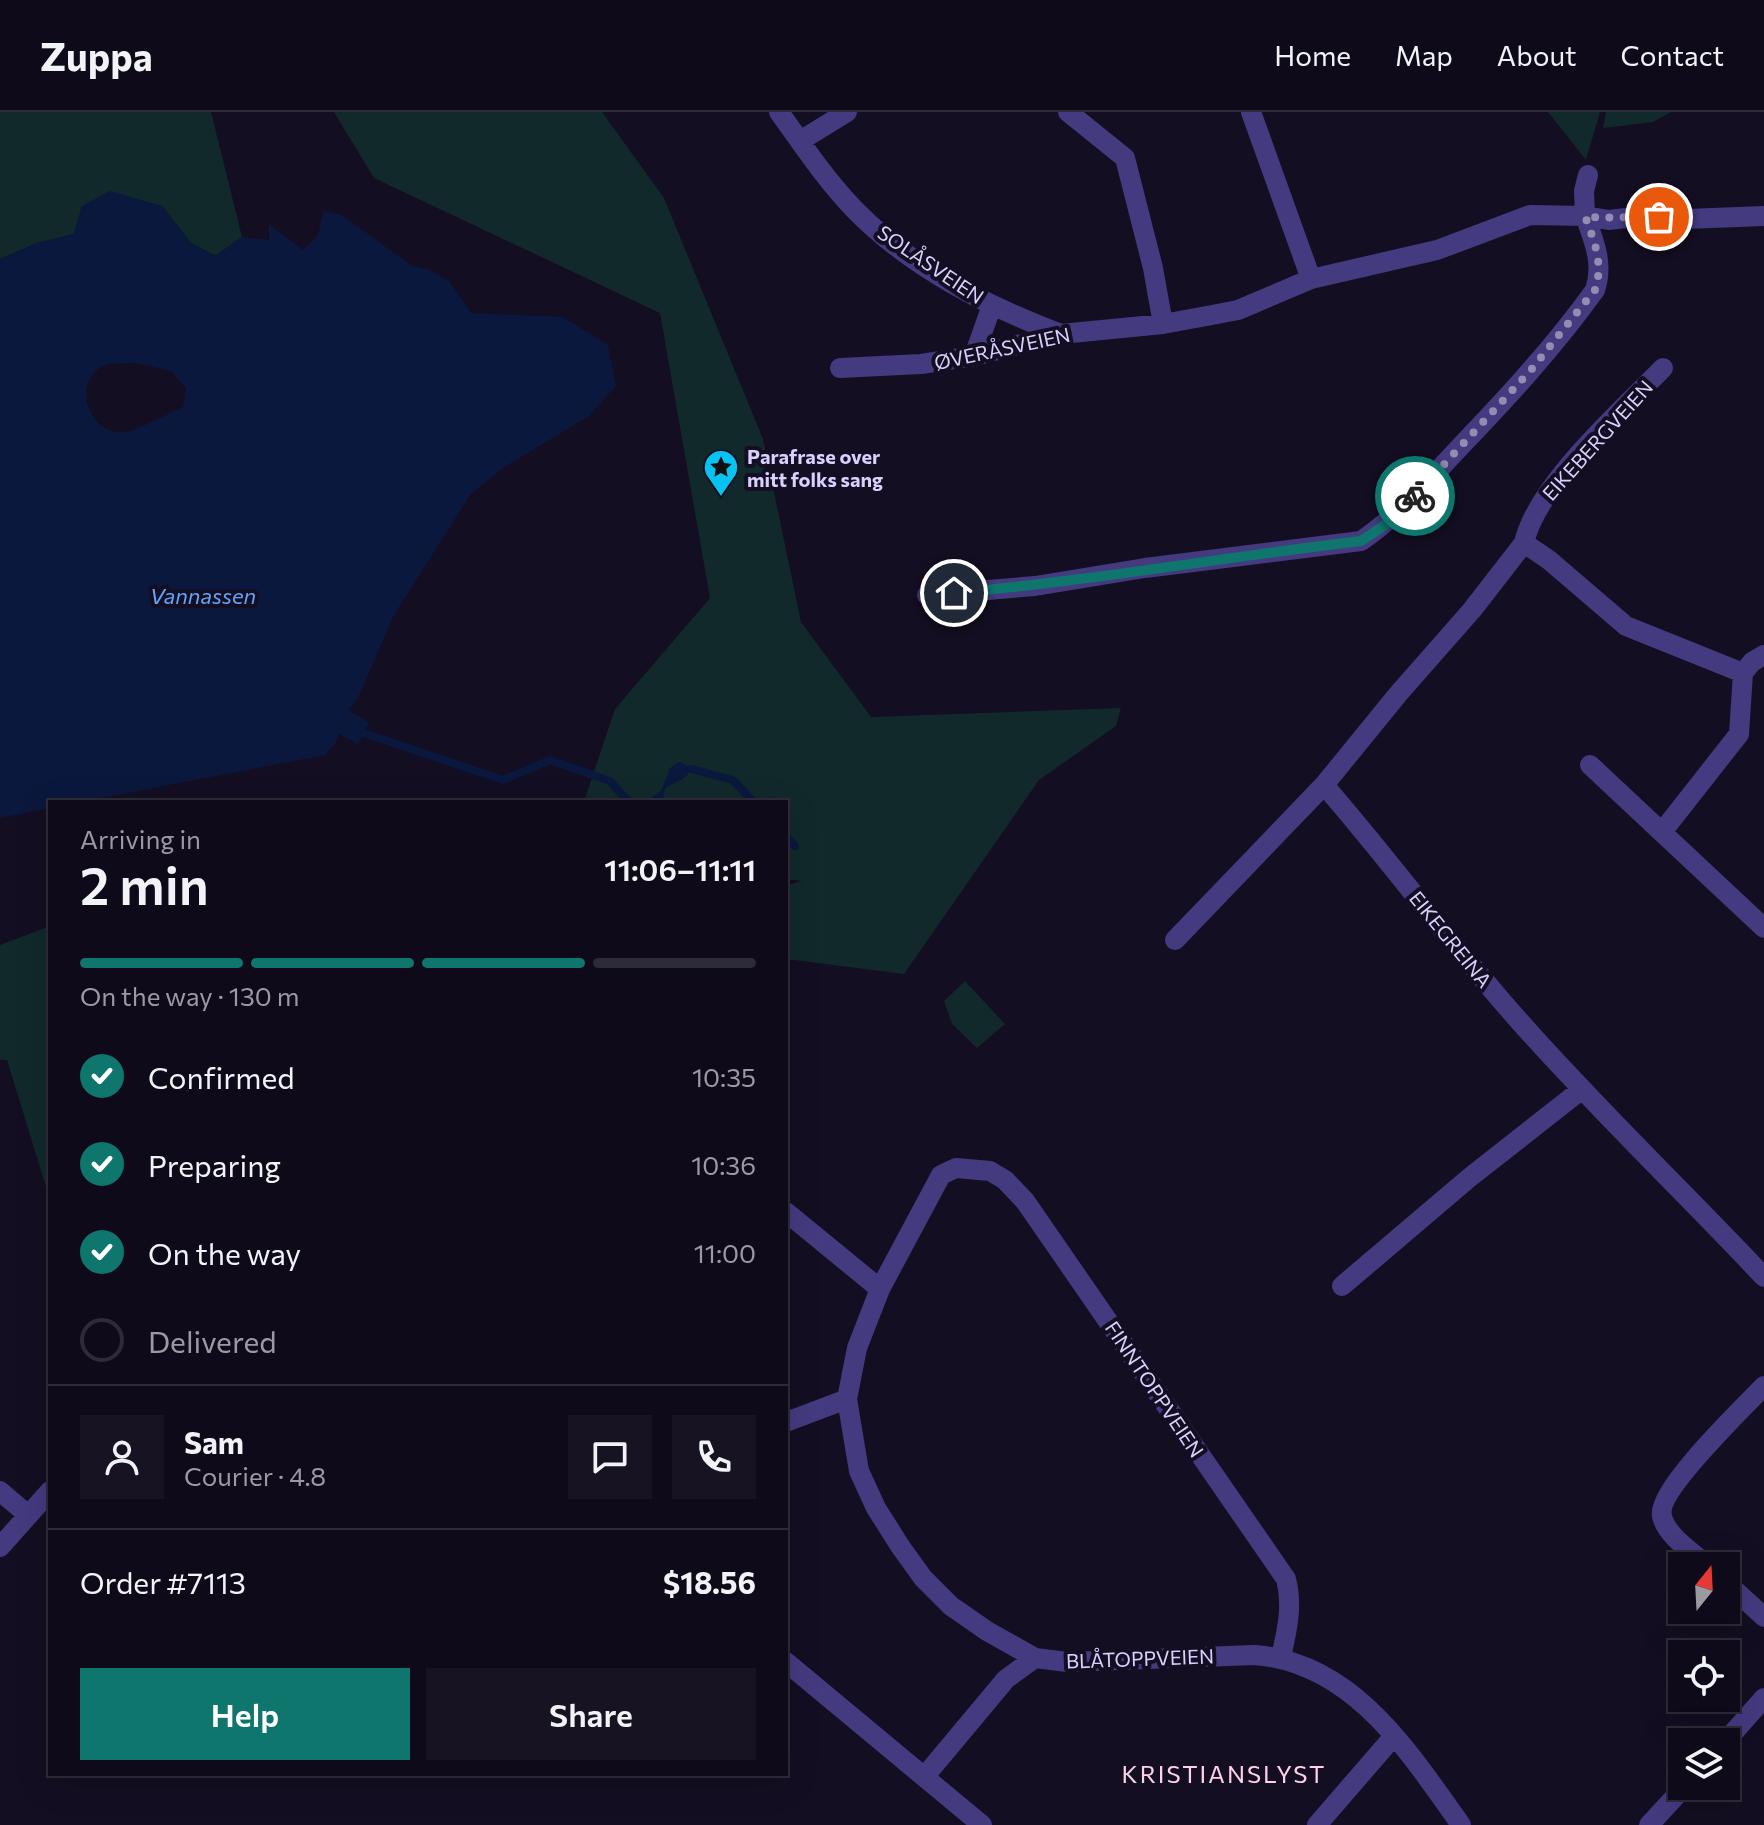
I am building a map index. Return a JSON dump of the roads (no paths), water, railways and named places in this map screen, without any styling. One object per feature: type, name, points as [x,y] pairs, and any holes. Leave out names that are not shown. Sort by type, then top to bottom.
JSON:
[{"type":"street","name":"SOLÅSVEIEN","points":[[779,112],[823,174],[854,209],[893,243],[992,305],[1061,334]]},
{"type":"street","points":[[800,141],[847,112]]},
{"type":"street","points":[[1068,112],[1125,158],[1153,268],[1163,324]]},
{"type":"street","points":[[1251,112],[1311,279]]},
{"type":"street","points":[[927,595],[1035,586],[1145,568],[1361,541],[1391,521],[1531,370],[1595,290],[1600,277],[1599,258],[1585,216],[1584,191],[1588,175]]},
{"type":"street","name":"ØVERÅSVEIEN","points":[[840,368],[899,366],[974,356],[1061,334],[1163,324],[1238,310],[1311,279],[1437,250],[1530,215],[1585,216],[1609,220],[1643,216],[1686,219],[1764,216]]},
{"type":"street","name":"SOLÅSVEIEN","points":[[974,356],[992,305]]},
{"type":"street","name":"EIKEBERGVEIEN","points":[[1524,543],[1533,515],[1550,489],[1611,420],[1663,368]]},
{"type":"street","points":[[1175,940],[1324,785],[1472,610],[1524,543],[1549,560],[1626,626],[1743,673]]},
{"type":"street","points":[[1662,832],[1739,734],[1743,673],[1752,662],[1764,655]]},
{"type":"street","points":[[1590,765],[1764,928]]},
{"type":"street","name":"EIKEGREINA","points":[[1324,785],[1453,945],[1581,1090],[1764,1277]]},
{"type":"street","points":[[1342,1286],[1469,1178],[1581,1090]]},
{"type":"street","name":"BLÅTOPPVEIEN","points":[[956,1168],[941,1175],[880,1289],[857,1348],[847,1399],[859,1471],[876,1508],[923,1578],[951,1606],[1035,1658],[1067,1662],[1211,1655],[1281,1657],[1311,1669],[1365,1704],[1394,1736],[1461,1825]]},
{"type":"street","name":"FINNTOPPVEIEN","points":[[956,1168],[990,1171],[1005,1180],[1025,1201],[1286,1579],[1290,1592],[1288,1627],[1281,1657]]},
{"type":"street","points":[[788,1214],[880,1289]]},
{"type":"street","points":[[1693,1552],[1666,1527],[1661,1515],[1662,1505],[1685,1470],[1764,1386]]},
{"type":"street","points":[[788,1421],[847,1399]]},
{"type":"street","points":[[0,1491],[27,1514]]},
{"type":"street","points":[[0,1547],[48,1493]]},
{"type":"street","points":[[1740,1595],[1764,1617]]},
{"type":"street","points":[[925,1776],[1006,1679],[1035,1658]]},
{"type":"street","points":[[788,1664],[982,1825]]},
{"type":"street","points":[[1737,1728],[1764,1698]]},
{"type":"street","points":[[1317,1825],[1394,1736]]},
{"type":"street","points":[[1649,1825],[1672,1800]]},
{"type":"water","name":"Vannassen","points":[[110,191],[162,206],[191,243],[215,256],[242,237],[269,240],[269,224],[303,250],[318,235],[324,211],[342,215],[412,266],[430,270],[449,281],[471,313],[563,317],[608,345],[616,386],[589,416],[503,468],[470,495],[394,615],[357,700],[348,710],[369,722],[358,744],[339,734],[325,755],[91,800],[48,800],[48,808],[0,818],[0,259],[37,243],[74,234],[82,206]],"holes":[[[135,363],[171,371],[186,388],[183,407],[124,432],[102,426],[88,407],[86,396],[93,374],[103,366],[114,364]]]},
{"type":"water","points":[[682,762],[691,769],[683,779],[665,789],[663,800],[648,800],[661,791],[670,768]]},
{"type":"waterway","points":[[364,733],[503,780],[550,760],[610,781],[627,800]]},
{"type":"waterway","points":[[691,769],[733,780],[752,800]]},
{"type":"waterway","points":[[788,838],[795,846]]},
{"type":"place","name":"Parafrase over mitt folks sang","points":[[721,498]]},
{"type":"district","name":"KRISTIANSLYST","points":[[1224,1773]]}]
